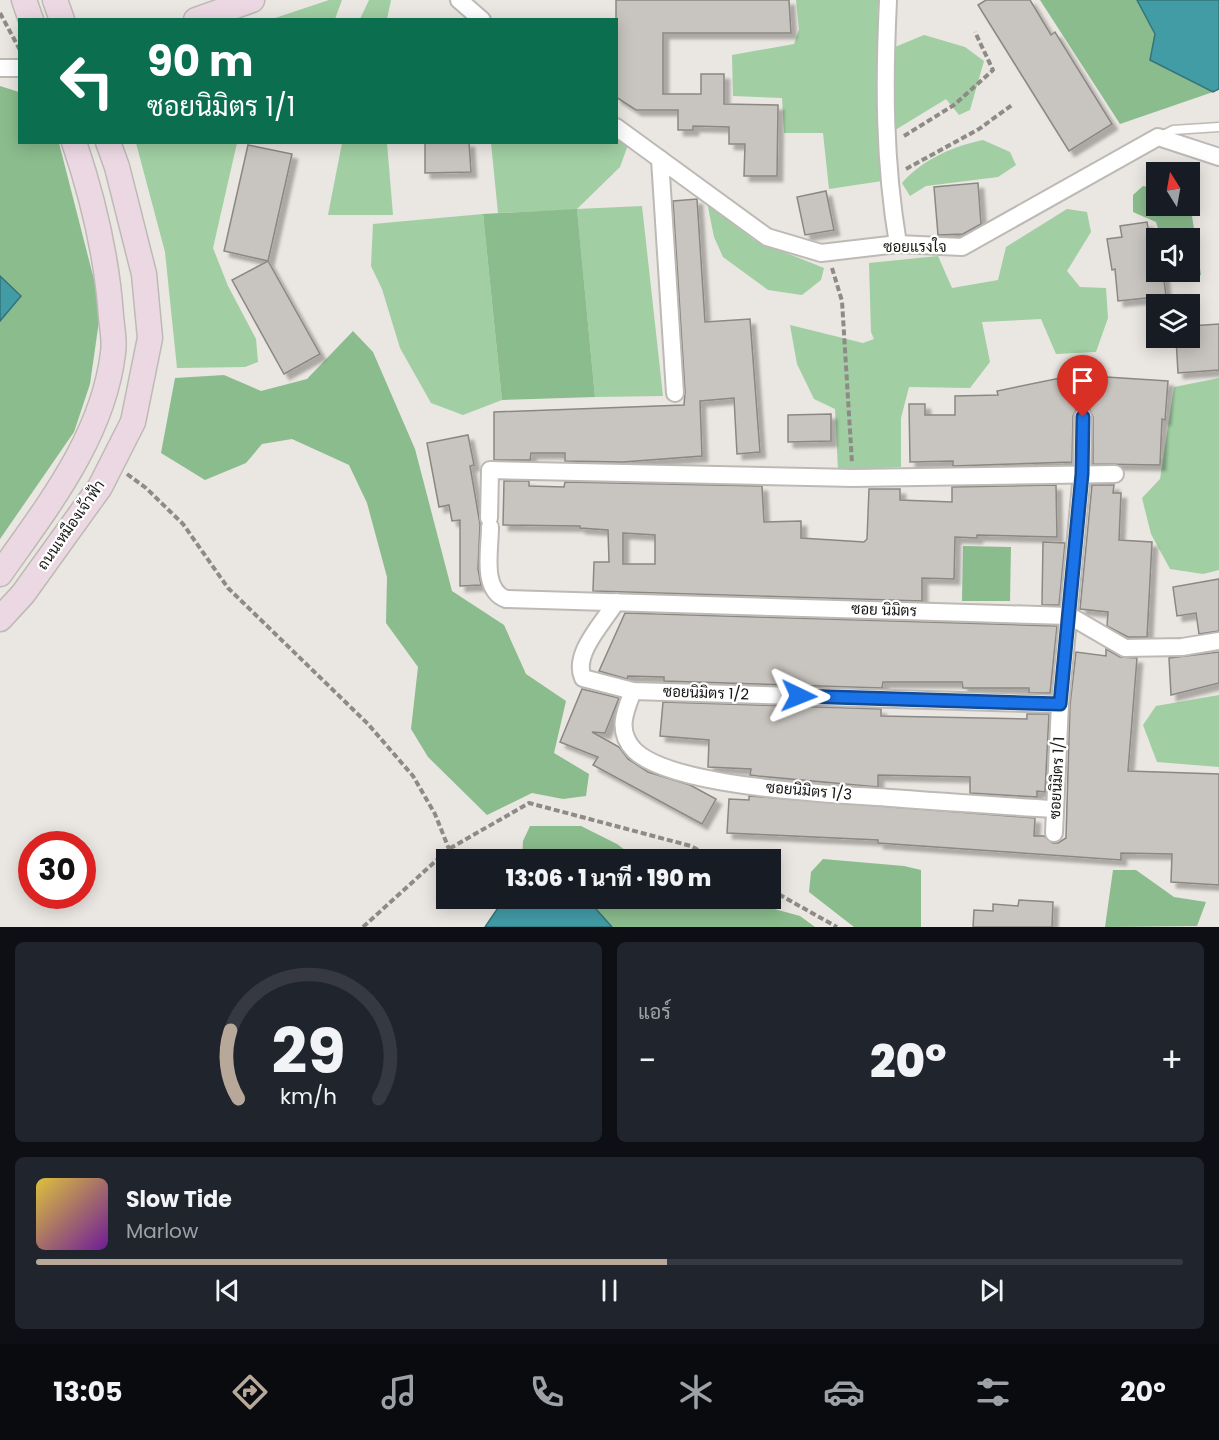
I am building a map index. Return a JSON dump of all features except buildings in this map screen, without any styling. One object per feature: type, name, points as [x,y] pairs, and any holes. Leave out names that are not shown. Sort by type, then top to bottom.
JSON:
[{"type":"street","points":[[24,0],[30,18]]},
{"type":"street","points":[[55,0],[61,18]]},
{"type":"street","points":[[202,18],[252,0]]},
{"type":"street","points":[[459,0],[480,18]]},
{"type":"street","points":[[888,0],[886,148],[888,181],[898,244]]},
{"type":"street","points":[[0,68],[18,68]]},
{"type":"street","name":"ซอยแรงใจ","points":[[618,128],[767,237],[821,253],[898,244],[962,248],[1158,137]]},
{"type":"street","points":[[1158,137],[1219,157]]},
{"type":"street","name":"ถนนเหมืองเจ้าฟ้า","points":[[0,574],[64,483],[96,419],[114,352],[109,289],[85,174],[75,144]]},
{"type":"street","name":"ถนนเหมืองเจ้าฟ้า","points":[[0,619],[23,594],[100,487],[133,422],[150,338],[144,274],[117,167],[109,144]]},
{"type":"street","points":[[660,159],[675,393]]},
{"type":"street","points":[[85,174],[117,167]]},
{"type":"street","name":"ซอยนิมิตร 1/1","points":[[1054,833],[1060,704],[1082,474],[1083,417]]},
{"type":"street","name":"ซอย นิมิตร","points":[[853,478],[490,470],[489,575],[496,596],[506,599],[540,598],[1070,616],[1125,648],[1182,647],[1219,640]]},
{"type":"street","points":[[853,478],[1024,478],[1115,474]]},
{"type":"street","name":"ซอยนิมิตร 1/2","points":[[616,602],[581,658],[579,669],[583,678],[633,691],[1060,704]]},
{"type":"street","name":"ซอยนิมิตร 1/3","points":[[633,691],[622,719],[625,737],[633,749],[645,758],[688,774],[771,789],[1055,809]]},
{"type":"lane","points":[[1158,137],[1173,130],[1219,127]]},
{"type":"path","points":[[0,13],[18,46]]},
{"type":"path","points":[[886,148],[954,105],[993,70],[975,32]]},
{"type":"path","points":[[888,181],[922,158],[979,129],[1012,105]]},
{"type":"path","points":[[821,253],[830,262],[842,300],[851,412],[853,478]]},
{"type":"path","points":[[112,464],[146,488],[183,524],[228,588],[368,724],[413,776],[435,814],[448,849],[529,803],[696,849]]},
{"type":"path","points":[[363,927],[436,860]]},
{"type":"path","points":[[781,896],[837,927]]},
{"type":"green space","points":[[329,0],[342,0],[335,18],[275,18]]},
{"type":"green space","points":[[369,0],[391,0],[387,18],[360,18]]},
{"type":"green space","points":[[796,0],[878,0],[877,77],[882,181],[829,189],[823,133],[784,133],[782,98],[733,96],[732,55],[794,44],[799,29]]},
{"type":"green space","points":[[1040,0],[1137,0],[1155,34],[1150,60],[1213,92],[1120,124]]},
{"type":"green space","points":[[924,35],[965,47],[984,61],[970,110],[959,115],[946,99],[892,132],[890,95],[895,47]]},
{"type":"green space","points":[[0,86],[18,92],[18,144],[59,144],[101,307],[90,384],[74,432],[0,539],[0,321],[21,296],[0,276]]},
{"type":"green space","points":[[618,138],[628,145],[620,167],[577,209],[642,206],[663,396],[595,397],[577,210],[498,213],[491,144],[618,144]]},
{"type":"green space","points":[[983,140],[1010,152],[1016,165],[998,177],[926,186],[910,196],[902,183],[919,167],[949,150]]},
{"type":"green space","points":[[136,144],[237,144],[213,248],[228,286],[256,339],[258,362],[245,367],[177,368],[165,252]]},
{"type":"green space","points":[[342,144],[387,144],[393,215],[328,215]]},
{"type":"green space","points":[[1143,186],[1146,186],[1146,216],[1192,216],[1194,228],[1158,228],[1156,222],[1133,212],[1133,195]]},
{"type":"green space","points":[[707,202],[754,240],[824,268],[821,280],[802,295],[768,290],[723,257],[714,237]]},
{"type":"green space","points":[[577,209],[595,397],[502,400],[483,214]]},
{"type":"green space","points":[[1067,209],[1087,212],[1091,232],[1067,271],[1080,287],[1106,288],[1108,318],[1096,352],[1056,354],[1041,319],[982,322],[990,362],[970,388],[909,387],[901,418],[901,467],[838,470],[835,409],[814,399],[797,364],[790,325],[863,343],[874,339],[871,332],[869,263],[938,256],[952,288],[998,280],[1006,247]]},
{"type":"green space","points":[[483,214],[502,400],[463,415],[431,403],[400,348],[382,289],[371,266],[373,224]]},
{"type":"green space","points":[[353,331],[373,352],[415,449],[452,591],[504,625],[526,674],[566,701],[554,753],[589,774],[586,796],[563,799],[532,793],[487,815],[428,757],[411,729],[418,667],[386,623],[387,577],[367,503],[349,465],[292,439],[262,444],[246,463],[205,480],[161,453],[175,378],[224,375],[261,391],[307,379]]},
{"type":"green space","points":[[1219,378],[1219,570],[1203,574],[1170,569],[1151,534],[1142,498],[1160,479],[1174,387]]},
{"type":"green space","points":[[963,546],[1011,547],[1010,601],[962,601]]},
{"type":"green space","points":[[1219,695],[1219,767],[1157,762],[1143,725],[1156,706]]},
{"type":"green space","points":[[530,826],[581,826],[624,849],[523,849],[523,841]]},
{"type":"green space","points":[[823,859],[904,866],[921,870],[921,927],[854,927],[809,892],[811,872]]},
{"type":"green space","points":[[1113,870],[1136,870],[1174,897],[1206,902],[1197,926],[1105,927]]},
{"type":"green space","points":[[596,909],[775,909],[800,916],[815,927],[612,927]]},
{"type":"water","points":[[1137,0],[1219,0],[1219,89],[1213,92],[1150,60],[1155,34]]},
{"type":"water","points":[[0,276],[21,296],[0,321]]},
{"type":"water","points":[[497,909],[596,909],[612,927],[485,927]]},
{"type":"route","points":[[799,696],[1060,704],[1082,474],[1083,417]]}]
